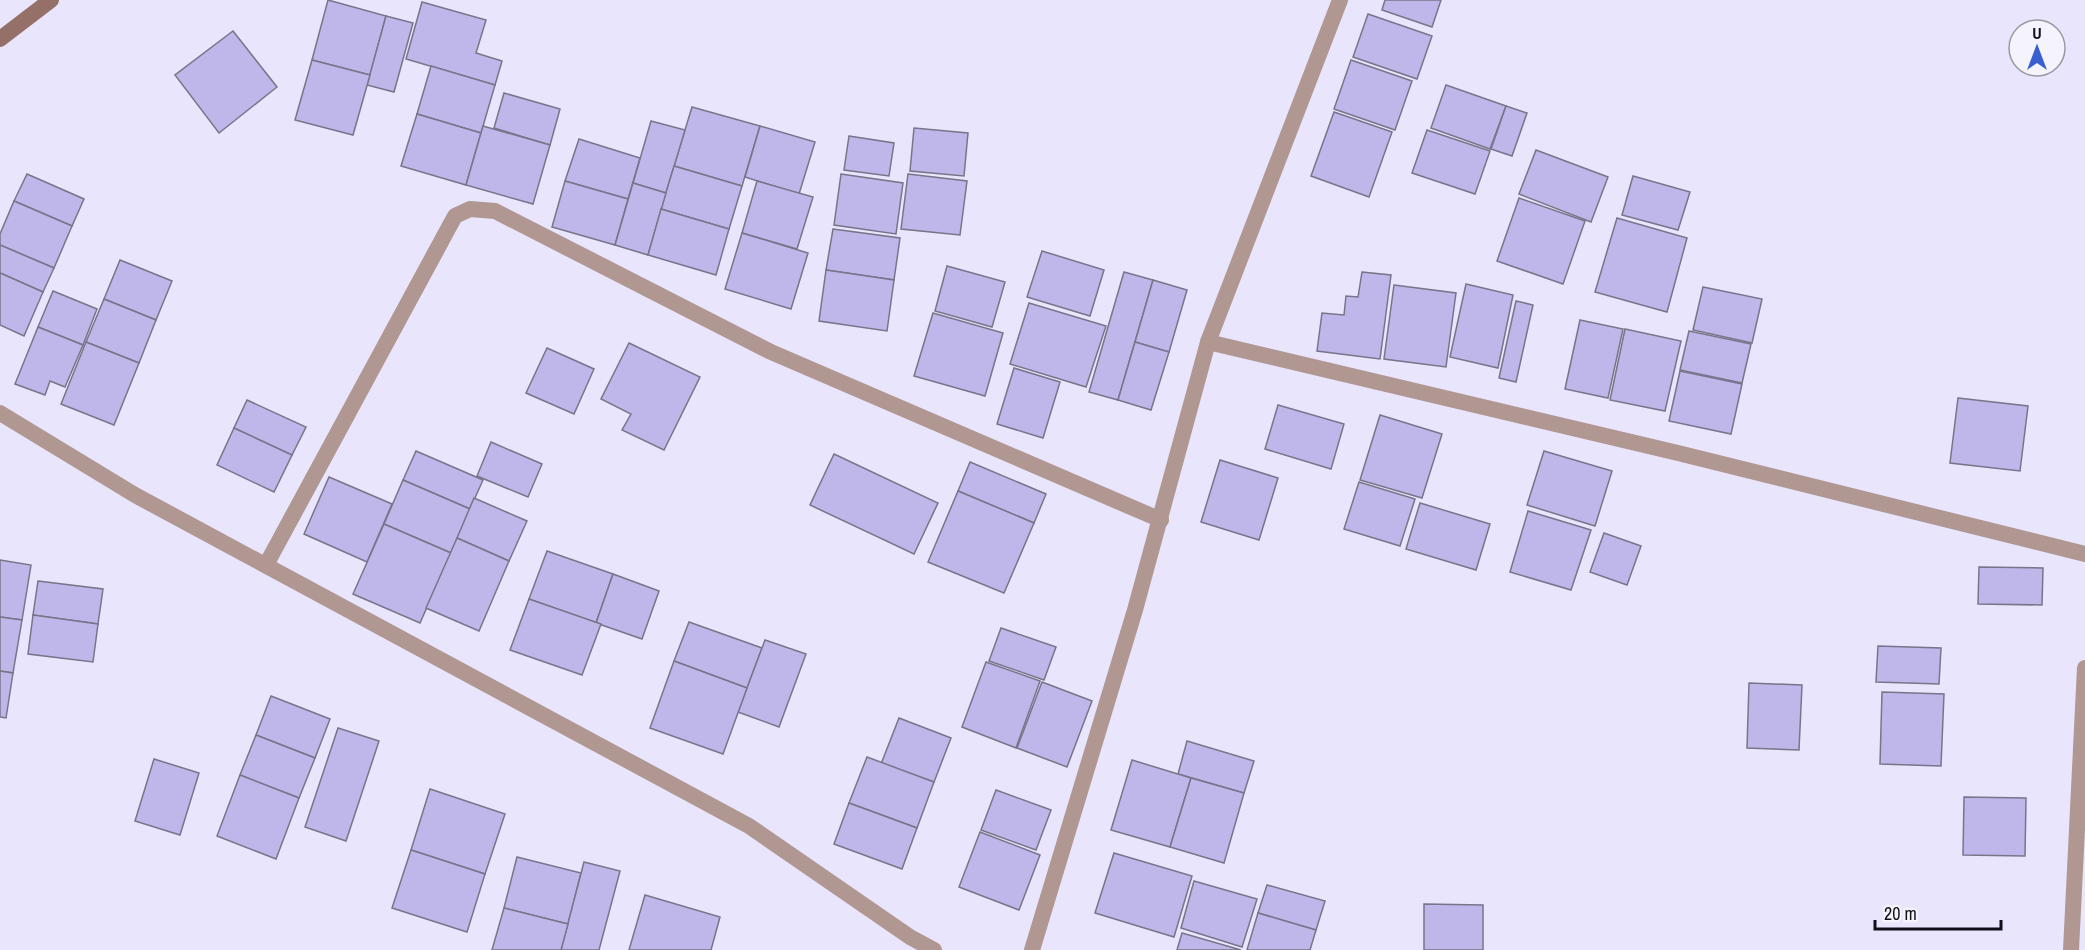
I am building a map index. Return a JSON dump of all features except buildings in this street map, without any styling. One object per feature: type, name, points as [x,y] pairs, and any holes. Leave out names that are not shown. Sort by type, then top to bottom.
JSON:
[{"type":"main road","points":[[0,39],[51,0]]},
{"type":"street","points":[[1032,950],[1161,520],[1208,342],[1340,0]]},
{"type":"street","points":[[266,565],[455,216],[470,209],[495,211],[771,352],[1161,520]]},
{"type":"street","points":[[1208,342],[1667,450],[2085,554]]},
{"type":"street","points":[[0,413],[135,495],[749,826],[909,943],[934,950]]},
{"type":"street","points":[[2071,950],[2085,668]]}]
